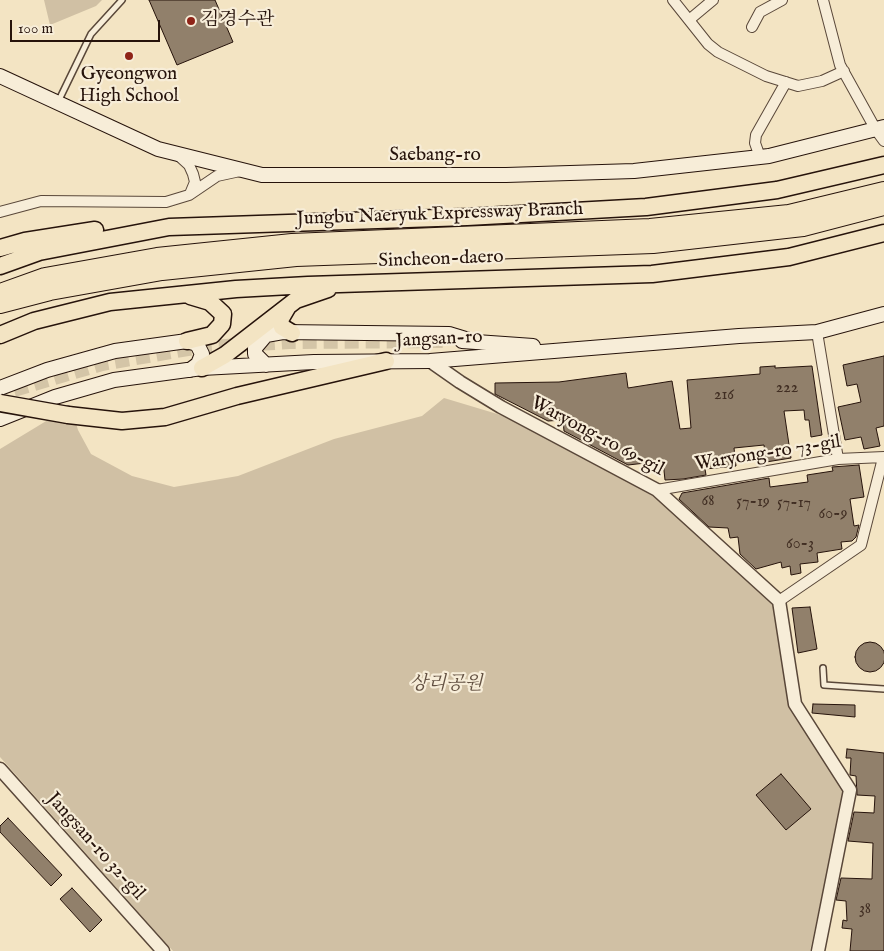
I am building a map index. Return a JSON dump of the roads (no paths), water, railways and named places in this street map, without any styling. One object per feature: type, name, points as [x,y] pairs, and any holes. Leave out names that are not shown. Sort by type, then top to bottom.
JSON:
[{"type":"highway","points":[[0,248],[25,240],[94,230],[467,217],[646,206],[777,190],[876,167]]},
{"type":"highway","name":"Jungbu Naeryuk Expressway Branch","points":[[0,292],[45,277],[157,257],[292,243],[660,227],[789,214],[884,191]]},
{"type":"highway","name":"Jungbu Naeryuk Expressway Branch","points":[[0,304],[50,291],[162,271],[296,257],[653,244],[803,227],[884,206]]},
{"type":"highway","points":[[0,266],[38,252],[169,227]]},
{"type":"highway","name":"Sincheon-daero","points":[[0,334],[34,321],[110,302],[236,289],[346,283],[652,274],[789,257],[884,233]]},
{"type":"highway","points":[[196,369],[225,355],[296,300],[346,283]]},
{"type":"highway","points":[[183,294],[210,302],[223,314],[222,324],[212,335],[187,340]]},
{"type":"highway","points":[[287,308],[280,320],[282,327],[292,333]]},
{"type":"highway","points":[[0,403],[122,422],[165,417],[237,396],[386,361]]},
{"type":"main road","name":"Saebang-ro","points":[[0,76],[158,148],[262,175],[634,171],[760,157],[881,133]]},
{"type":"main road","name":"Jangsan-ro","points":[[0,419],[55,397],[114,380],[196,369],[266,364],[430,361],[817,332],[884,314]]},
{"type":"main road","points":[[266,364],[255,354],[255,348],[266,335],[292,333],[449,334],[472,341]]},
{"type":"main road","points":[[0,388],[47,370],[115,351],[187,340],[197,344],[202,354],[196,369]]},
{"type":"main road","points":[[447,341],[472,341],[576,349]]},
{"type":"main road","points":[[0,397],[14,390]]},
{"type":"street","points":[[673,0],[708,44],[718,52],[766,76],[798,86],[822,81],[844,72]]},
{"type":"street","points":[[689,20],[713,0]]},
{"type":"street","points":[[752,27],[760,12],[782,0]]},
{"type":"street","points":[[823,0],[844,72],[881,133]]},
{"type":"street","points":[[760,157],[755,143],[756,135],[786,82]]},
{"type":"street","points":[[173,152],[188,165],[193,174],[195,182],[189,195]]},
{"type":"street","points":[[0,212],[41,201],[107,200],[146,203],[180,199],[217,176],[228,172],[250,172]]},
{"type":"street","points":[[817,332],[838,459]]},
{"type":"street","name":"Waryong-ro 69-gil","points":[[430,361],[501,407],[657,490],[779,601]]},
{"type":"street","points":[[818,951],[850,790],[794,704],[779,601],[862,545],[884,457]]},
{"type":"street","name":"Waryong-ro 73-gil","points":[[657,490],[838,459],[884,457]]},
{"type":"street","name":"Jangsan-ro 32-gil","points":[[0,769],[163,951]]},
{"type":"lane","points":[[58,102],[91,34],[122,0]]},
{"type":"lane","points":[[823,668],[824,685],[884,689]]},
{"type":"tunnel","points":[[14,390],[102,364],[194,348],[289,342],[447,341]]},
{"type":"place","name":"김경수관","points":[[191,21]]},
{"type":"place","name":"Gyeongwon High School","points":[[129,56]]},
{"type":"park label","name":"상리공원","points":[[446,685]]}]
